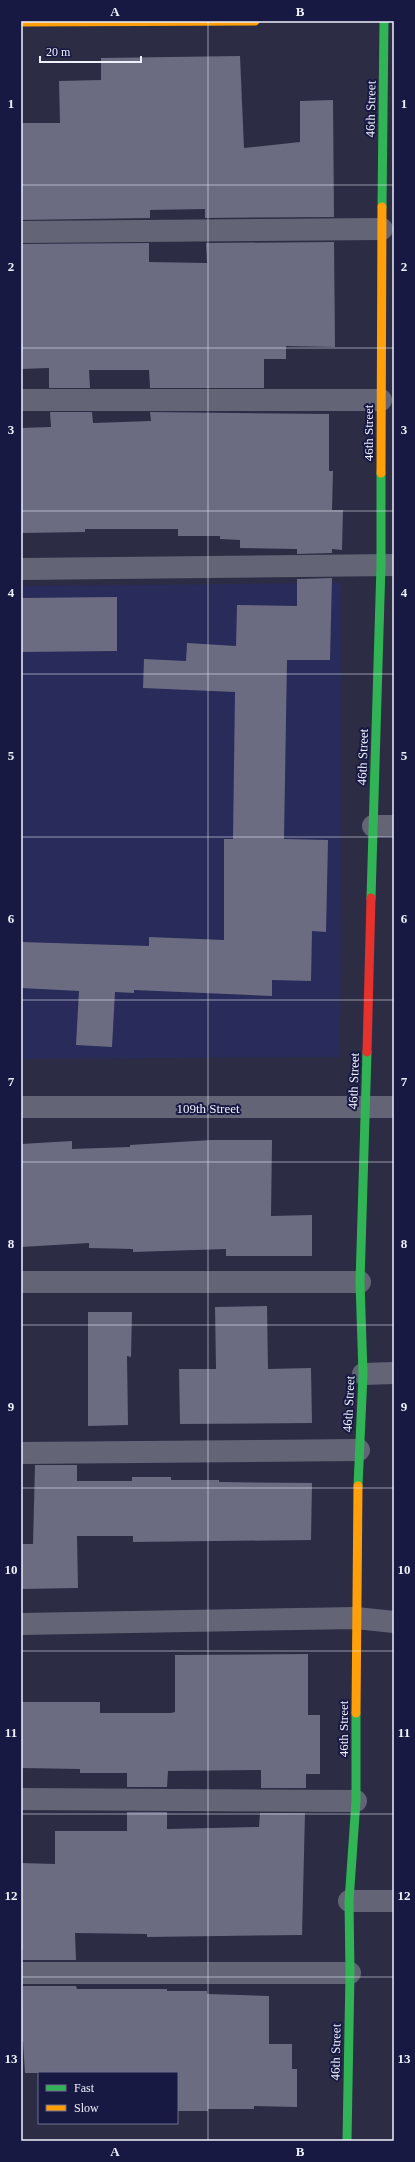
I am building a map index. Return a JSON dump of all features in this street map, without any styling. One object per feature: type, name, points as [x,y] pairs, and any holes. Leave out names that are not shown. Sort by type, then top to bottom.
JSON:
[{"type":"street","points":[[21,22],[254,21]]},
{"type":"street","name":"46th Street","points":[[347,2141],[350,1973],[349,1901],[356,1801],[356,1618],[359,1450],[363,1374],[360,1282],[365,1108],[384,826],[387,565],[381,400],[387,292],[382,229],[384,21]]},
{"type":"street","points":[[21,232],[382,229]]},
{"type":"street","points":[[21,400],[381,400]]},
{"type":"street","points":[[21,569],[387,565]]},
{"type":"street","name":"109th Street","points":[[21,1107],[394,1107]]},
{"type":"street","points":[[21,1282],[360,1282]]},
{"type":"street","points":[[363,1374],[394,1373]]},
{"type":"street","points":[[21,1453],[359,1450]]},
{"type":"street","points":[[21,1624],[356,1618],[394,1622]]},
{"type":"street","points":[[21,1799],[356,1801]]},
{"type":"street","points":[[349,1901],[394,1901]]},
{"type":"street","points":[[21,1973],[350,1973]]},
{"type":"shaded area","points":[[342,583],[340,1057],[21,1059],[21,586]]},
{"type":"building","points":[[240,56],[244,148],[300,142],[300,101],[333,100],[334,217],[205,218],[205,209],[150,210],[150,218],[21,220],[21,123],[60,123],[59,81],[101,80],[101,58]]},
{"type":"building","points":[[334,242],[335,347],[286,346],[286,359],[264,359],[264,388],[150,388],[149,370],[89,370],[90,388],[49,388],[49,368],[21,369],[21,244],[149,243],[149,262],[207,263],[206,243]]},
{"type":"building","points":[[50,412],[92,412],[93,423],[151,421],[150,412],[329,414],[329,471],[333,471],[332,510],[343,510],[342,550],[332,549],[332,553],[297,554],[297,549],[240,548],[240,540],[220,539],[220,536],[178,536],[178,529],[85,529],[85,532],[21,533],[21,428],[51,427]]},
{"type":"building","points":[[332,578],[330,660],[287,660],[284,839],[328,840],[326,932],[312,931],[311,981],[272,980],[272,996],[134,990],[134,993],[115,992],[112,1047],[76,1045],[79,991],[21,988],[21,942],[149,946],[149,937],[224,940],[224,839],[233,839],[235,692],[143,688],[144,659],[186,661],[187,643],[236,646],[237,605],[297,606],[297,579]]},
{"type":"building","points":[[117,597],[117,651],[21,652],[21,598]]},
{"type":"building","points":[[211,1140],[272,1140],[271,1216],[312,1215],[312,1256],[226,1256],[226,1249],[133,1252],[133,1249],[89,1248],[89,1243],[21,1247],[21,1144],[72,1141],[72,1149],[130,1147],[130,1145]]},
{"type":"building","points":[[267,1306],[268,1369],[311,1368],[312,1423],[180,1424],[179,1369],[216,1369],[215,1307]]},
{"type":"building","points":[[88,1312],[132,1312],[131,1357],[127,1356],[128,1425],[88,1426]]},
{"type":"building","points":[[35,1465],[77,1465],[77,1481],[132,1481],[132,1477],[171,1477],[171,1480],[312,1483],[311,1540],[133,1542],[133,1536],[77,1536],[78,1588],[21,1589],[21,1544],[33,1544]]},
{"type":"building","points":[[308,1654],[308,1715],[320,1715],[320,1774],[306,1774],[306,1788],[261,1788],[261,1770],[168,1771],[167,1787],[127,1787],[127,1773],[80,1773],[80,1769],[21,1768],[21,1702],[100,1702],[100,1713],[171,1713],[175,1712],[175,1655]]},
{"type":"building","points":[[127,1812],[167,1812],[167,1829],[259,1827],[260,1813],[305,1813],[302,1935],[147,1937],[147,1934],[75,1933],[76,1960],[23,1960],[23,1950],[21,1950],[21,1863],[55,1864],[55,1831],[127,1831]]},
{"type":"building","points":[[23,1986],[76,1986],[77,1989],[167,1989],[167,1991],[207,1991],[207,1994],[269,1996],[269,2044],[292,2044],[292,2069],[297,2069],[297,2107],[254,2106],[254,2109],[208,2109],[208,2111],[178,2111],[178,2072],[25,2073],[23,2041],[21,2041]]},
{"type":"traffic: fast","points":[[382,207],[384,21]]},
{"type":"traffic: fast","points":[[371,898],[381,565],[381,473]]},
{"type":"traffic: fast","points":[[358,1486],[363,1374],[360,1282],[367,1052]]},
{"type":"traffic: fast","points":[[347,2141],[350,1973],[349,1901],[356,1801],[356,1713]]},
{"type":"traffic: slow","points":[[21,22],[255,21]]},
{"type":"traffic: slow","points":[[381,473],[382,207]]},
{"type":"traffic: slow","points":[[356,1713],[358,1486]]},
{"type":"traffic: jam","points":[[367,1052],[371,898]]}]
